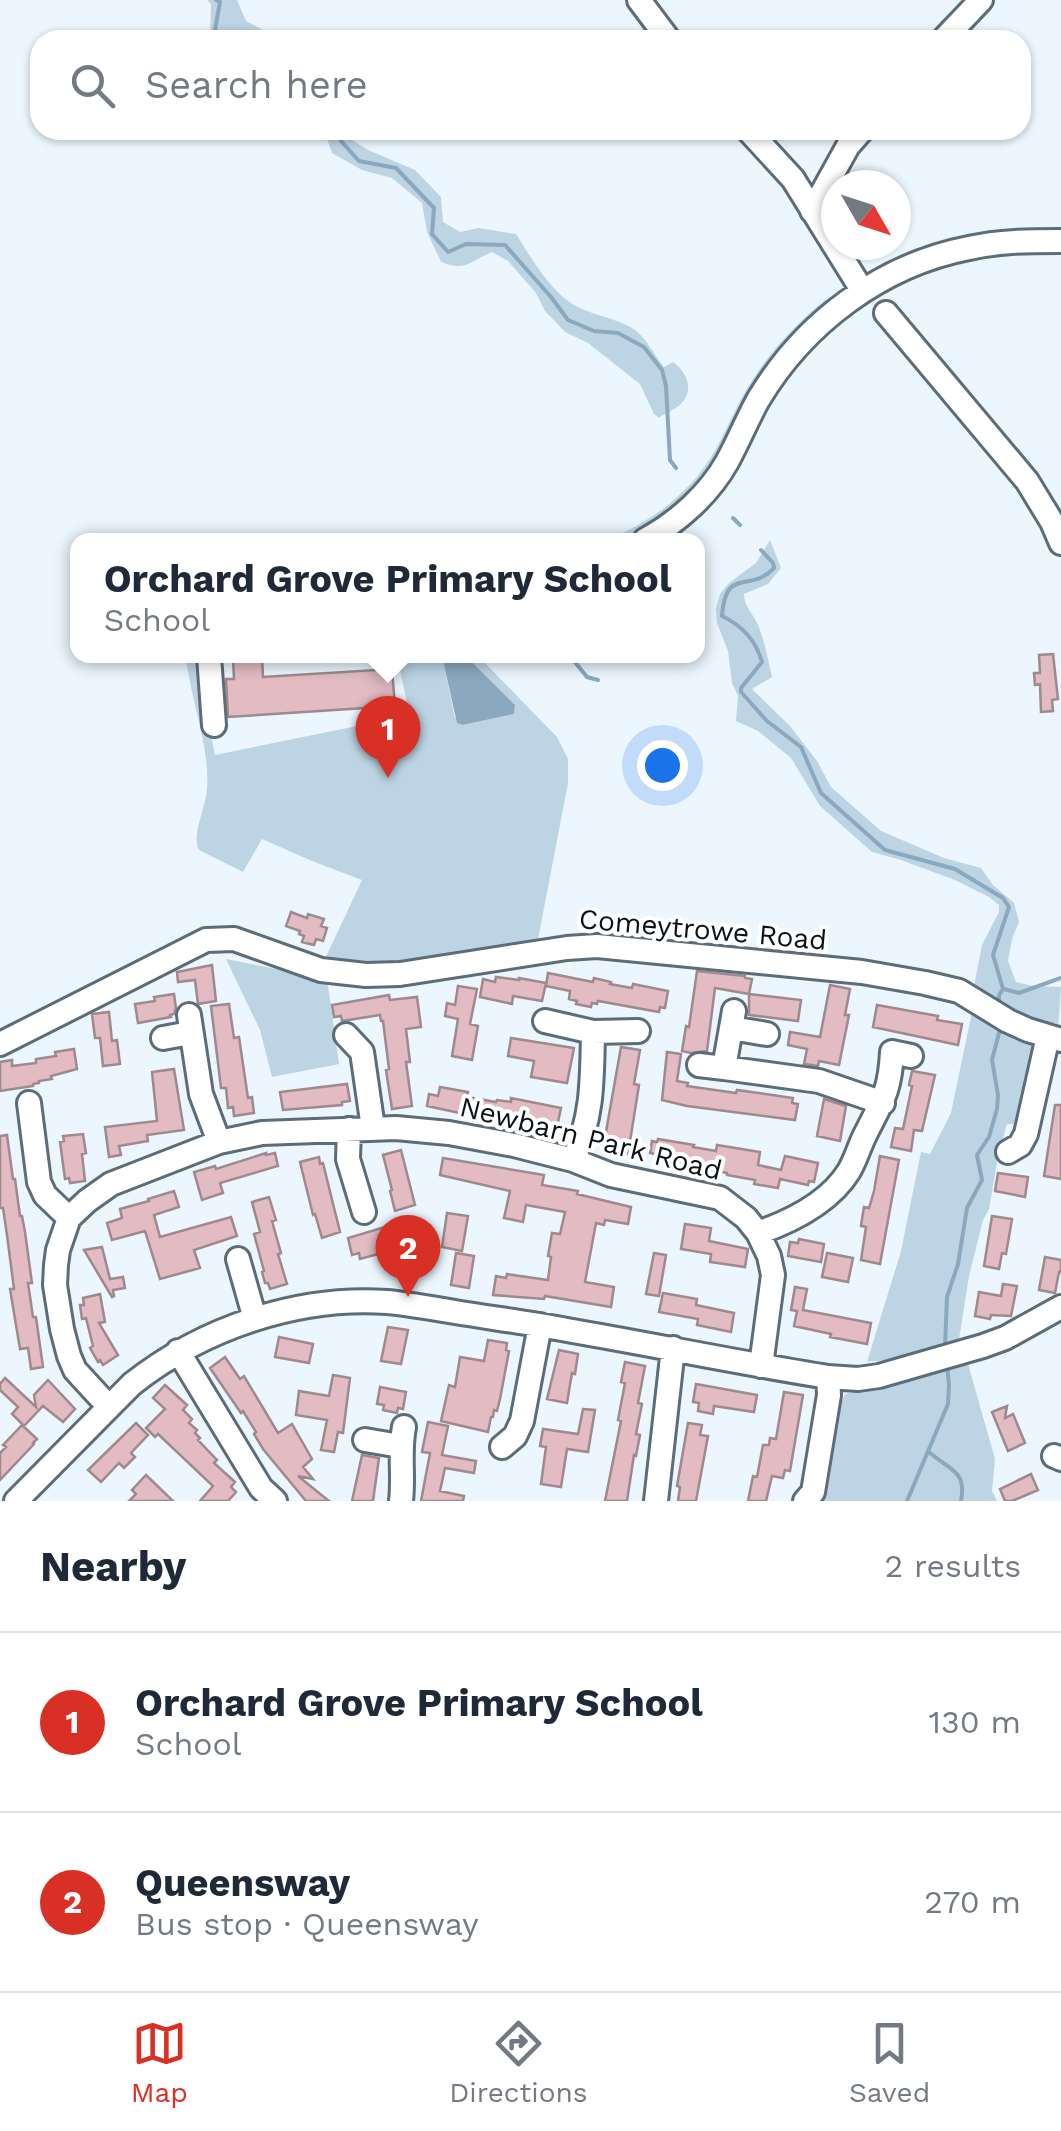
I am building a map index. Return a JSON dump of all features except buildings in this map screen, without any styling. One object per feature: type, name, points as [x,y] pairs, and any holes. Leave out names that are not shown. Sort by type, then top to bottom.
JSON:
[{"type":"street","points":[[639,0],[662,30]]},
{"type":"street","points":[[952,30],[981,0]]},
{"type":"street","points":[[757,140],[792,180],[862,290]]},
{"type":"street","points":[[812,211],[853,140]]},
{"type":"street","points":[[656,533],[706,491],[784,362],[816,327],[862,290],[922,262],[967,248],[1002,242],[1061,241]]},
{"type":"street","points":[[886,314],[1028,481],[1061,543]]},
{"type":"street","points":[[210,663],[214,725]]},
{"type":"street","name":"Comeytrowe Road","points":[[0,1044],[206,940],[234,939],[320,970],[366,975],[400,974],[597,946],[862,972],[960,992],[999,1016],[1055,1038]]},
{"type":"street","points":[[724,1068],[733,1020],[767,1034]]},
{"type":"street","points":[[545,1021],[593,1032],[638,1032]]},
{"type":"street","points":[[162,1038],[190,1024],[202,1094],[219,1142]]},
{"type":"street","points":[[572,1160],[590,1112],[593,1032]]},
{"type":"street","points":[[346,1035],[362,1052],[373,1128]]},
{"type":"street","points":[[1008,1152],[1020,1145],[1026,1134],[1055,1038]]},
{"type":"street","points":[[761,1366],[773,1274],[766,1246],[758,1233],[826,1212],[883,1103],[891,1052]]},
{"type":"street","points":[[698,1065],[820,1081],[883,1103]]},
{"type":"street","points":[[37,1116],[39,1182],[45,1195],[70,1218],[56,1266],[62,1328],[76,1370],[109,1407]]},
{"type":"street","name":"Newbarn Park Road","points":[[70,1218],[87,1200],[111,1184],[219,1142],[262,1132],[396,1128],[514,1145],[611,1175],[720,1198],[758,1233]]},
{"type":"street","points":[[349,1129],[348,1159],[367,1197]]},
{"type":"street","points":[[238,1259],[254,1320]]},
{"type":"street","points":[[16,1501],[132,1384],[178,1351],[221,1331],[298,1308],[386,1302],[540,1325],[828,1377],[858,1378],[879,1376],[1005,1338],[1061,1307]]},
{"type":"street","points":[[502,1447],[515,1436],[522,1421],[540,1325]]},
{"type":"street","points":[[656,1501],[673,1348]]},
{"type":"street","points":[[178,1351],[261,1497]]},
{"type":"street","points":[[805,1501],[813,1492],[829,1395],[828,1377]]},
{"type":"street","points":[[366,1440],[402,1436],[401,1501]]},
{"type":"shaded area","points":[[207,0],[237,0],[246,21],[263,30],[210,30],[211,4]]},
{"type":"shaded area","points":[[327,140],[352,140],[415,170],[441,197],[443,222],[460,232],[478,228],[516,234],[563,297],[635,330],[664,367],[673,362],[679,367],[688,386],[681,404],[659,418],[654,414],[640,384],[588,343],[565,332],[508,261],[492,252],[462,266],[441,262],[427,232],[422,203],[392,178],[362,170],[332,153]]},
{"type":"shaded area","points":[[826,299],[831,306],[705,480],[645,533],[621,533],[653,516],[692,482],[713,454],[760,368]]},
{"type":"shaded area","points":[[770,540],[781,568],[768,584],[744,594],[760,631],[772,677],[752,689],[790,726],[831,787],[881,831],[944,858],[981,868],[1014,903],[1019,922],[1008,961],[1016,982],[1061,987],[1058,1029],[1047,1030],[974,986],[982,945],[999,905],[955,880],[872,852],[820,806],[791,758],[758,731],[736,721],[738,696],[716,608],[720,594],[756,563]]},
{"type":"shaded area","points":[[187,663],[204,663],[207,714],[215,755],[357,726],[360,740],[396,733],[398,740],[414,736],[398,663],[443,663],[455,718],[463,725],[514,714],[515,705],[473,663],[485,663],[557,737],[568,759],[568,783],[536,950],[405,967],[323,963],[362,880],[262,839],[243,872],[199,850],[197,837],[207,772]]},
{"type":"shaded area","points":[[444,663],[473,663],[515,705],[514,714],[457,723]]},
{"type":"shaded area","points":[[226,959],[327,979],[339,1064],[272,1077],[260,1030]]},
{"type":"shaded area","points":[[972,1012],[1030,1038],[1041,1055],[1021,1125],[1007,1124],[989,1209],[969,1276],[959,1339],[895,1359],[867,1362],[901,1251],[921,1152],[930,1154],[951,1113]]},
{"type":"shaded area","points":[[966,1357],[995,1459],[992,1491],[997,1501],[820,1501],[830,1431],[845,1394],[912,1380]]},
{"type":"waterway","points":[[215,30],[220,2],[216,0]]},
{"type":"waterway","points":[[340,140],[359,161],[396,168],[434,208],[432,234],[448,252],[466,244],[505,245],[568,320],[594,331],[618,333],[644,347],[662,370],[670,460],[676,468]]},
{"type":"waterway","points":[[733,518],[740,525]]},
{"type":"waterway","points":[[761,550],[774,568],[756,579],[734,585],[724,600],[722,616],[748,634],[762,662],[741,692],[767,721],[801,747],[821,793],[885,850],[955,869],[1003,898],[1009,907],[993,955],[1003,989],[999,1004]]},
{"type":"waterway","points":[[576,663],[587,677],[598,680]]},
{"type":"waterway","points":[[1004,989],[1019,993],[1061,978]]},
{"type":"waterway","points":[[945,1346],[947,1297],[958,1264],[967,1208],[982,1180],[977,1155],[989,1137],[997,1109],[992,1060],[1000,1029]]},
{"type":"waterway","points":[[907,1501],[948,1404],[947,1365]]},
{"type":"waterway","points":[[929,1452],[959,1477],[961,1501]]},
{"type":"place","name":"Orchard Grove Primary School","points":[[388,778]]},
{"type":"place","name":"Queensway","points":[[408,1297]]}]
